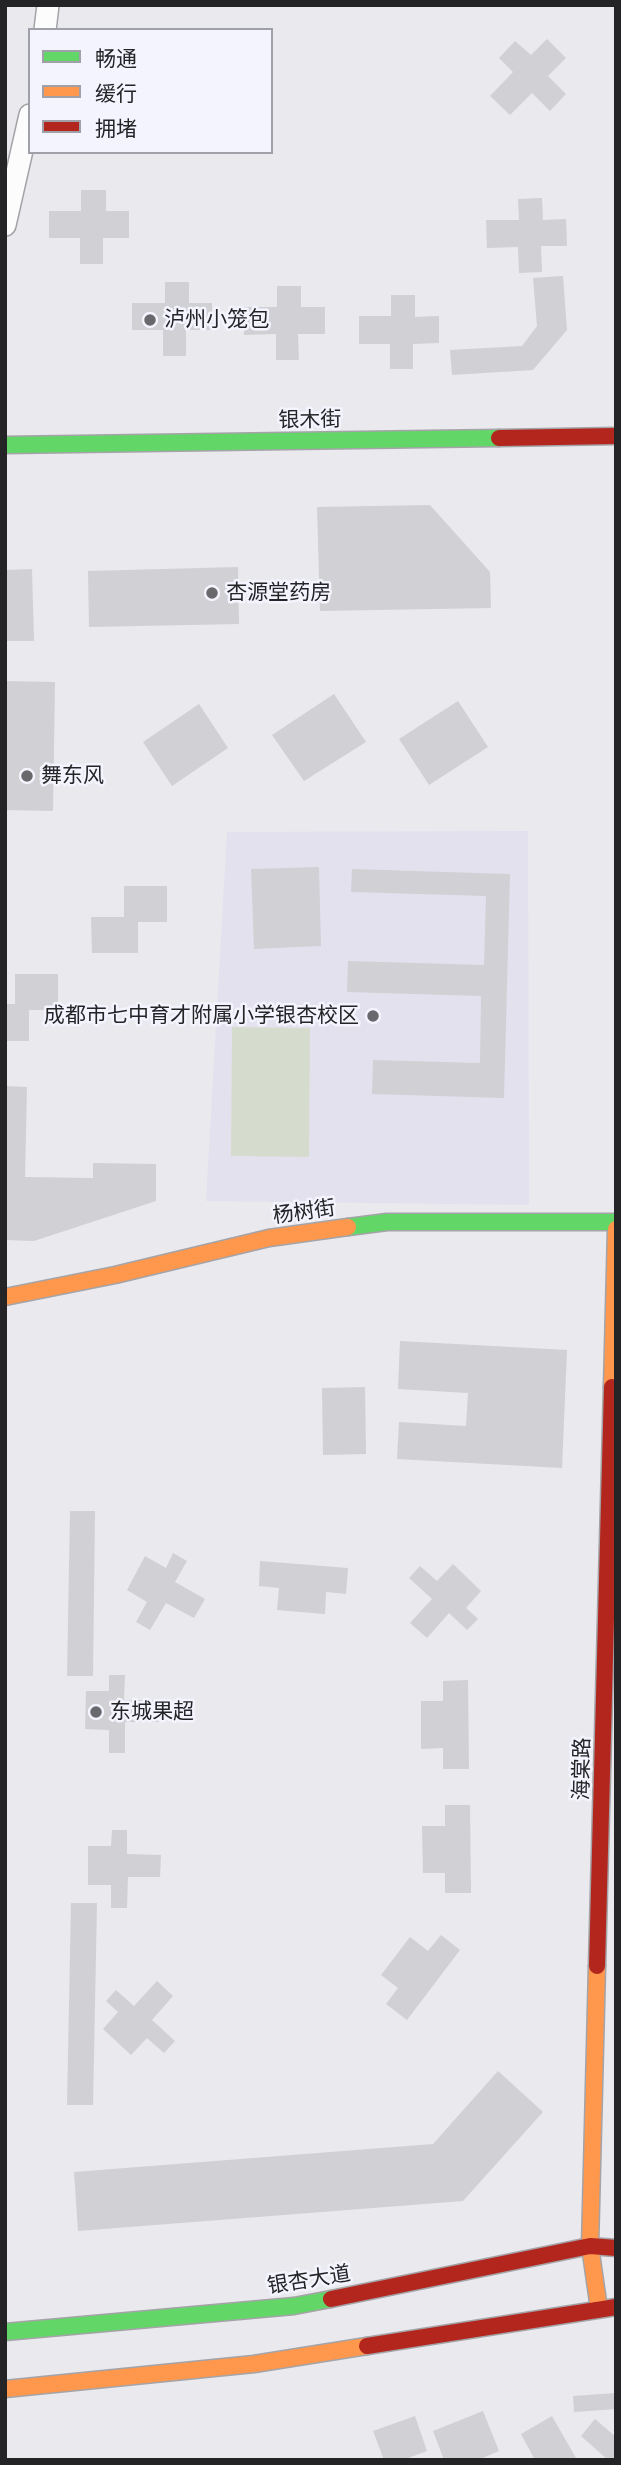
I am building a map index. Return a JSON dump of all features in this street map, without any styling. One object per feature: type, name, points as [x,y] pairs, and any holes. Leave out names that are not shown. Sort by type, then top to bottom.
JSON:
[{"type":"main road","name":"银木街","points":[[5,445],[616,436]]},
{"type":"main road","name":"杨树街","points":[[5,1297],[115,1275],[269,1238],[387,1222],[616,1222]]},
{"type":"main road","name":"海棠路","points":[[608,2308],[590,2246],[616,1229]]},
{"type":"main road","name":"银杏大道","points":[[5,2332],[294,2306],[590,2246],[616,2248]]},
{"type":"main road","points":[[5,2389],[254,2364],[608,2308]]},
{"type":"street","points":[[45,28],[48,5]]},
{"type":"street","points":[[5,225],[28,124]]},
{"type":"shaded area","name":"成都市七中育才附属小学银杏校区","points":[[528,831],[529,1205],[206,1201],[227,832]]},
{"type":"green space","points":[[232,1027],[310,1028],[309,1157],[231,1156]]},
{"type":"building","points":[[547,39],[566,58],[548,76],[566,94],[550,111],[532,93],[510,115],[490,96],[513,72],[499,58],[515,41],[531,55]]},
{"type":"building","points":[[81,190],[106,190],[106,211],[129,211],[129,238],[103,238],[103,264],[80,264],[80,238],[49,238],[49,211],[81,211]]},
{"type":"building","points":[[542,198],[543,220],[566,219],[567,246],[541,246],[542,272],[519,273],[518,247],[487,248],[486,220],[519,220],[518,199]]},
{"type":"building","points":[[563,276],[567,330],[533,370],[452,375],[450,350],[522,346],[537,326],[533,278]]},
{"type":"building","points":[[165,282],[189,282],[189,303],[212,303],[212,330],[186,330],[186,356],[163,356],[163,330],[132,330],[132,303],[165,303]]},
{"type":"building","points":[[277,286],[301,286],[301,307],[325,307],[325,334],[298,334],[299,360],[276,360],[276,334],[244,335],[244,307],[277,307]]},
{"type":"building","points":[[391,295],[415,295],[415,317],[439,316],[439,343],[413,344],[413,369],[390,369],[390,344],[359,344],[359,316],[391,316]]},
{"type":"building","points":[[430,505],[490,572],[491,608],[320,611],[317,507]]},
{"type":"building","points":[[238,567],[239,624],[89,627],[88,571]]},
{"type":"building","points":[[32,569],[34,641],[5,641],[5,570]]},
{"type":"building","points":[[5,681],[55,682],[53,811],[5,810]]},
{"type":"building","points":[[334,694],[366,742],[304,781],[272,735]]},
{"type":"building","points":[[458,701],[488,747],[429,785],[399,739]]},
{"type":"building","points":[[199,704],[228,748],[172,786],[143,742]]},
{"type":"building","points":[[319,867],[321,946],[254,949],[251,869]]},
{"type":"building","points":[[352,869],[510,874],[504,1098],[372,1094],[373,1060],[480,1063],[481,996],[347,992],[348,961],[484,965],[486,896],[351,892]]},
{"type":"building","points":[[124,886],[167,886],[167,922],[138,922],[138,953],[92,953],[91,917],[124,917]]},
{"type":"building","points":[[15,974],[58,974],[58,1010],[29,1010],[29,1041],[5,1041],[5,1004],[15,1004]]},
{"type":"building","points":[[5,1086],[27,1087],[25,1177],[93,1178],[93,1163],[156,1164],[156,1201],[34,1241],[5,1240]]},
{"type":"building","points":[[400,1341],[567,1350],[562,1468],[397,1459],[399,1422],[466,1426],[468,1393],[398,1389]]},
{"type":"building","points":[[365,1387],[366,1454],[323,1455],[322,1388]]},
{"type":"building","points":[[70,1511],[95,1511],[93,1676],[67,1676]]},
{"type":"building","points":[[173,1553],[187,1561],[175,1582],[205,1599],[194,1618],[166,1603],[150,1630],[136,1622],[147,1602],[127,1590],[145,1556],[166,1568]]},
{"type":"building","points":[[260,1561],[348,1568],[346,1594],[326,1592],[325,1614],[277,1610],[279,1588],[259,1586]]},
{"type":"building","points":[[453,1564],[481,1591],[466,1608],[478,1619],[467,1630],[449,1613],[427,1638],[410,1623],[432,1599],[409,1578],[420,1566],[437,1581]]},
{"type":"building","points":[[109,1675],[125,1675],[124,1700],[158,1700],[158,1722],[125,1722],[125,1753],[109,1753],[109,1730],[85,1729],[86,1691],[109,1691]]},
{"type":"building","points":[[468,1680],[469,1769],[443,1769],[443,1748],[421,1749],[421,1701],[443,1701],[443,1681]]},
{"type":"building","points":[[445,1805],[470,1805],[471,1893],[445,1893],[445,1873],[423,1873],[422,1826],[445,1826]]},
{"type":"building","points":[[112,1830],[127,1830],[127,1854],[161,1855],[160,1877],[128,1877],[127,1908],[111,1908],[111,1885],[88,1885],[88,1846],[111,1846]]},
{"type":"building","points":[[71,1903],[97,1903],[93,2105],[67,2105]]},
{"type":"building","points":[[441,1935],[460,1950],[407,2020],[386,2004],[398,1988],[381,1975],[410,1937],[428,1951]]},
{"type":"building","points":[[157,1981],[173,1996],[152,2020],[175,2041],[164,2053],[147,2038],[131,2055],[103,2029],[118,2012],[106,2001],[116,1990],[134,2006]]},
{"type":"building","points":[[498,2071],[543,2112],[463,2201],[78,2231],[74,2172],[433,2144]]},
{"type":"building","points":[[616,2393],[616,2409],[574,2412],[573,2396]]},
{"type":"building","points":[[483,2411],[499,2451],[478,2460],[444,2460],[433,2431]]},
{"type":"building","points":[[415,2416],[427,2451],[403,2460],[384,2460],[373,2431]]},
{"type":"building","points":[[552,2416],[576,2458],[574,2460],[535,2460],[521,2434]]},
{"type":"building","points":[[595,2419],[616,2437],[616,2460],[608,2460],[581,2436]]},
{"type":"traffic: fast","points":[[5,445],[499,438]]},
{"type":"traffic: fast","points":[[348,1227],[387,1222],[616,1222]]},
{"type":"traffic: fast","points":[[5,2332],[294,2306],[331,2299]]},
{"type":"traffic: slow","points":[[5,1297],[115,1275],[269,1238],[348,1227]]},
{"type":"traffic: slow","points":[[612,1387],[616,1229]]},
{"type":"traffic: slow","points":[[597,1966],[590,2246],[599,2309]]},
{"type":"traffic: slow","points":[[5,2389],[254,2364],[367,2346]]},
{"type":"traffic: jam","points":[[499,438],[616,436]]},
{"type":"traffic: jam","points":[[597,1966],[612,1387]]},
{"type":"traffic: jam","points":[[331,2299],[590,2246],[616,2248]]},
{"type":"traffic: jam","points":[[367,2346],[616,2307]]},
{"type":"place","name":"泸州小笼包","points":[[150,320]]},
{"type":"place","name":"杏源堂药房","points":[[212,593]]},
{"type":"place","name":"舞东风","points":[[27,776]]},
{"type":"place","name":"成都市七中育才附属小学银杏校区","points":[[373,1016]]},
{"type":"place","name":"东城果超","points":[[96,1712]]}]
